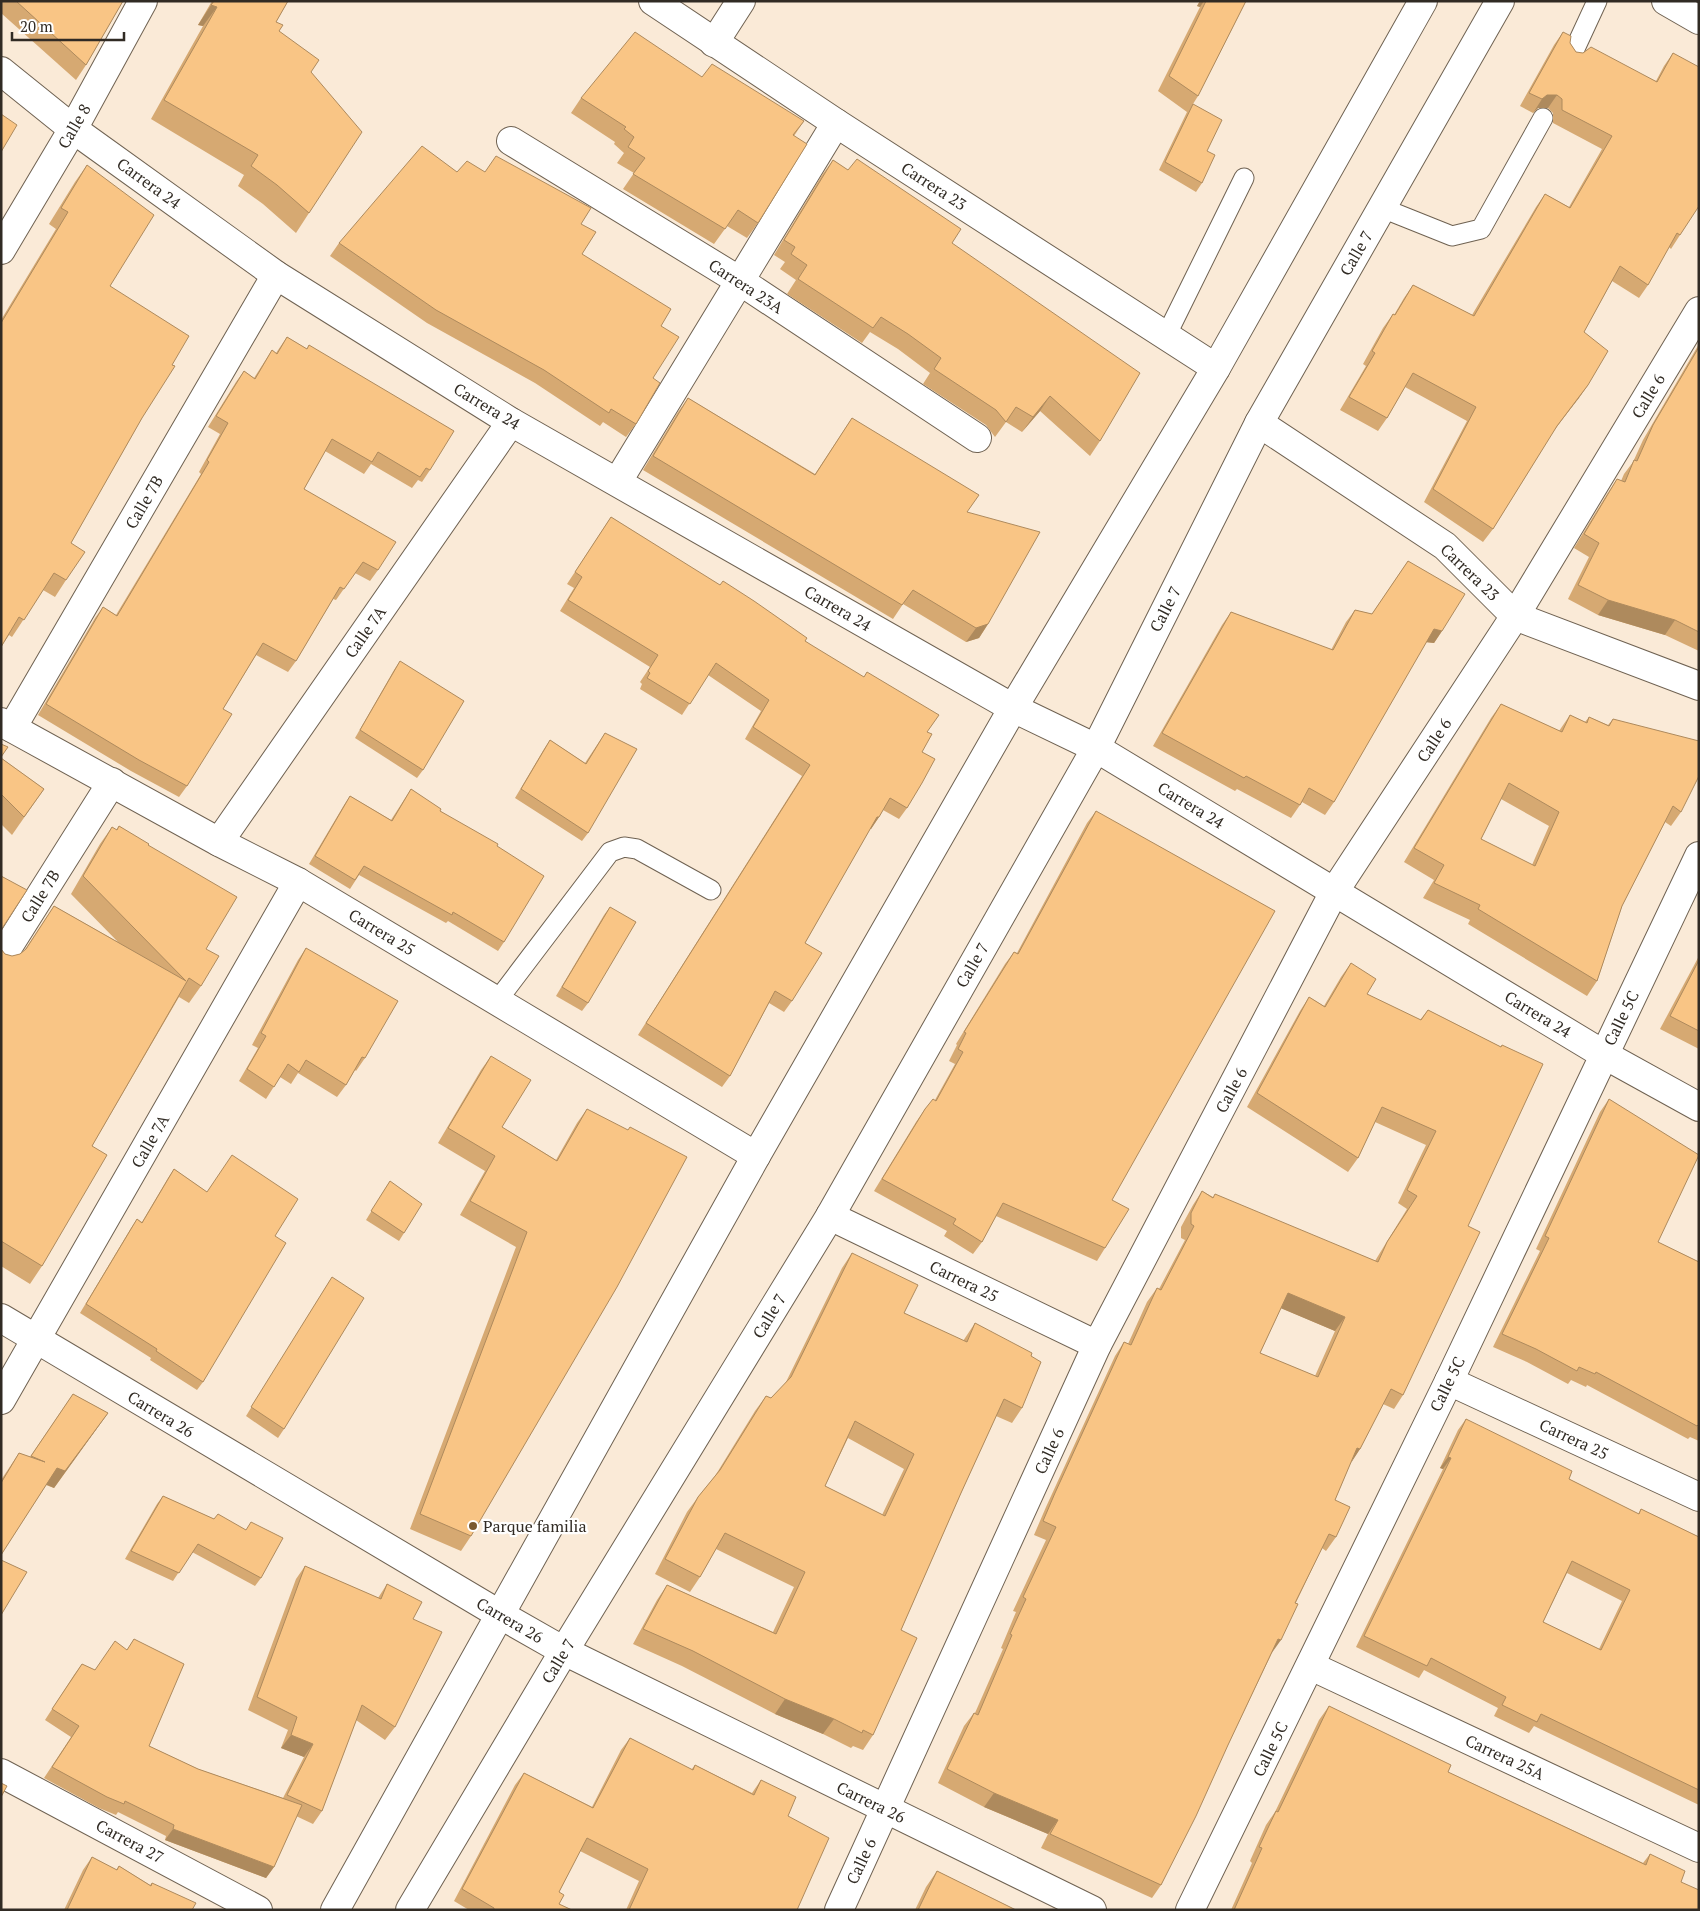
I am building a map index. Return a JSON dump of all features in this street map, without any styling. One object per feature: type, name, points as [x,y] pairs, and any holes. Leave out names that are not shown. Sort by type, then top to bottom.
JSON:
[{"type":"street","name":"Calle 8","points":[[1,250],[73,129],[143,1]]},
{"type":"street","name":"Carrera 23","points":[[653,1],[836,123],[1216,368]]},
{"type":"street","points":[[714,43],[741,1]]},
{"type":"street","points":[[335,1910],[756,1156],[1013,708],[1216,368],[1423,1]]},
{"type":"street","name":"Calle 7","points":[[410,1910],[564,1651],[830,1216],[1096,748],[1259,423],[1500,1]]},
{"type":"street","points":[[1666,1],[1699,20]]},
{"type":"street","name":"Carrera 24","points":[[1,71],[73,129],[276,275],[511,422],[618,481],[1013,708],[1096,748],[1603,1054],[1699,1107]]},
{"type":"street","points":[[618,481],[836,123]]},
{"type":"street","name":"Carrera 23A","points":[[510,141],[740,281],[977,438]]},
{"type":"street","name":"Calle 7B","points":[[7,725],[276,275]]},
{"type":"street","name":"Calle 6","points":[[839,1910],[1097,1345],[1334,892],[1515,616],[1699,311]]},
{"type":"street","name":"Calle 7A","points":[[219,842],[511,422]]},
{"type":"street","name":"Carrera 23","points":[[1259,423],[1445,546],[1515,616],[1699,686]]},
{"type":"street","name":"Carrera 25","points":[[7,725],[219,842],[298,882],[756,1156]]},
{"type":"street","name":"Calle 7B","points":[[1,958],[112,782]]},
{"type":"street","name":"Calle 5C","points":[[1190,1910],[1449,1381],[1603,1054],[1699,856]]},
{"type":"street","name":"Calle 7A","points":[[1,1400],[298,882]]},
{"type":"street","name":"Carrera 25","points":[[830,1216],[1097,1345]]},
{"type":"street","name":"Carrera 26","points":[[1,1318],[36,1341],[564,1651],[1092,1910]]},
{"type":"street","name":"Carrera 25","points":[[1449,1381],[1699,1497]]},
{"type":"street","name":"Carrera 25A","points":[[1311,1666],[1699,1848]]},
{"type":"street","name":"Carrera 27","points":[[1,1773],[258,1910]]},
{"type":"lane","points":[[1572,55],[1597,1]]},
{"type":"lane","points":[[1382,208],[1452,236],[1481,229],[1543,118]]},
{"type":"lane","points":[[1166,336],[1244,178]]},
{"type":"lane","points":[[497,1001],[610,852],[624,847],[637,849],[711,890]]},
{"type":"building","points":[[16,1],[123,1],[86,65]]},
{"type":"building","points":[[214,1],[288,1],[276,22],[283,25],[279,31],[319,60],[311,72],[362,132],[309,213],[277,185],[251,166],[258,155],[164,100],[217,7],[211,5]]},
{"type":"building","points":[[1206,1],[1246,1],[1198,96],[1169,76]]},
{"type":"building","points":[[635,32],[702,77],[712,64],[804,121],[793,135],[807,144],[758,223],[738,210],[725,229],[633,174],[645,158],[628,147],[634,137],[624,129],[626,127],[581,98]]},
{"type":"building","points":[[1563,32],[1571,36],[1570,43],[1576,52],[1583,53],[1591,47],[1657,82],[1673,53],[1699,67],[1699,206],[1680,235],[1677,233],[1648,285],[1620,266],[1584,332],[1608,351],[1588,385],[1557,426],[1493,529],[1433,489],[1476,407],[1413,373],[1387,418],[1349,397],[1375,353],[1372,351],[1393,314],[1395,315],[1413,285],[1474,316],[1545,194],[1570,208],[1612,136],[1562,110],[1562,99],[1557,95],[1547,95],[1542,99],[1529,93]]},
{"type":"building","points":[[1193,104],[1222,120],[1207,151],[1215,155],[1202,183],[1165,162]]},
{"type":"building","points":[[1,114],[17,125],[1,152]]},
{"type":"building","points":[[422,146],[457,172],[467,161],[485,172],[496,156],[591,208],[581,224],[596,232],[582,254],[671,309],[661,326],[679,337],[653,378],[660,383],[636,424],[611,409],[609,413],[544,370],[436,310],[339,243]]},
{"type":"building","points":[[857,159],[961,229],[952,243],[1140,373],[1100,441],[1050,396],[1033,417],[1016,407],[1006,422],[996,410],[934,369],[941,358],[908,334],[881,317],[873,328],[798,279],[807,265],[791,254],[795,247],[784,240],[833,160],[848,170]]},
{"type":"building","points":[[87,165],[154,215],[110,286],[189,336],[172,365],[175,366],[142,418],[71,543],[85,552],[66,580],[54,573],[24,620],[19,617],[1,647],[1,323],[68,212],[61,208]]},
{"type":"building","points":[[287,337],[307,349],[309,345],[454,431],[430,470],[426,468],[420,477],[378,452],[372,462],[332,439],[304,489],[396,542],[378,570],[363,562],[344,589],[340,587],[296,661],[263,643],[223,709],[232,714],[187,786],[139,760],[46,704],[103,607],[117,616],[209,462],[207,460],[228,423],[216,416],[244,371],[255,379],[272,350],[277,354]]},
{"type":"building","points":[[1699,347],[1699,632],[1675,620],[1608,600],[1578,585],[1599,543],[1584,534],[1617,479],[1625,482],[1634,460],[1637,461],[1653,425]]},
{"type":"building","points":[[688,398],[815,475],[852,418],[979,495],[967,512],[1040,532],[988,624],[976,628],[913,590],[902,605],[653,456]]},
{"type":"building","points":[[611,517],[720,585],[723,581],[807,638],[805,641],[864,677],[867,672],[939,715],[927,732],[932,734],[922,752],[935,759],[922,783],[907,808],[890,798],[879,817],[877,817],[805,943],[822,953],[792,1001],[775,991],[730,1076],[646,1023],[810,765],[753,727],[769,700],[716,663],[690,704],[647,678],[650,673],[648,671],[658,655],[568,600],[582,577],[575,572]]},
{"type":"building","points":[[1408,561],[1465,594],[1442,631],[1434,629],[1334,802],[1309,788],[1300,805],[1246,776],[1244,778],[1162,733],[1231,612],[1333,650],[1355,610],[1372,614]]},
{"type":"building","points":[[400,661],[464,701],[423,770],[360,730]]},
{"type":"building","points":[[1501,704],[1562,732],[1570,715],[1587,723],[1589,717],[1609,726],[1613,719],[1699,741],[1699,776],[1681,812],[1673,806],[1622,906],[1597,981],[1478,909],[1480,905],[1434,883],[1444,865],[1414,848]],"holes":[[[1509,783],[1559,812],[1535,866],[1481,839]]]},
{"type":"building","points":[[605,733],[637,749],[588,833],[521,789],[550,740],[586,764]]},
{"type":"building","points":[[1,744],[8,747],[1,757]]},
{"type":"building","points":[[1,758],[44,789],[24,817],[1,794]]},
{"type":"building","points":[[411,789],[441,809],[440,811],[498,844],[497,846],[544,876],[504,942],[453,912],[452,915],[364,866],[355,880],[315,856],[350,796],[392,821]]},
{"type":"building","points":[[1096,811],[1275,911],[1112,1200],[1129,1209],[1105,1248],[1003,1203],[982,1242],[953,1224],[956,1219],[882,1179],[925,1109],[933,1099],[936,1101],[963,1052],[958,1049],[966,1033],[964,1032],[1014,952],[1018,954]]},
{"type":"building","points":[[119,826],[237,897],[206,949],[219,956],[201,986],[189,978],[92,1146],[107,1155],[42,1266],[1,1241],[1,949],[5,954],[12,956],[20,954],[26,949],[54,906],[186,981],[83,876],[112,827],[117,830]]},
{"type":"building","points":[[1,876],[27,890],[1,930]]},
{"type":"building","points":[[610,907],[636,922],[588,1003],[562,987]]},
{"type":"building","points":[[306,948],[398,1001],[365,1058],[362,1057],[346,1085],[306,1060],[299,1072],[288,1064],[274,1087],[247,1069],[266,1036],[261,1033]]},
{"type":"building","points":[[1699,960],[1699,1031],[1670,1016]]},
{"type":"building","points":[[1351,963],[1376,979],[1367,994],[1421,1020],[1428,1010],[1501,1047],[1502,1045],[1543,1064],[1468,1226],[1480,1232],[1403,1395],[1391,1389],[1360,1449],[1357,1448],[1335,1500],[1350,1507],[1336,1537],[1329,1534],[1295,1603],[1298,1604],[1281,1640],[1278,1639],[1196,1816],[1161,1885],[1050,1834],[1058,1820],[994,1793],[947,1769],[974,1713],[978,1715],[1026,1599],[1023,1597],[1056,1527],[1043,1521],[1055,1493],[1124,1342],[1131,1345],[1157,1288],[1161,1290],[1194,1226],[1191,1224],[1191,1213],[1202,1191],[1213,1198],[1215,1194],[1378,1262],[1387,1242],[1417,1196],[1407,1190],[1436,1131],[1382,1107],[1358,1158],[1257,1093],[1309,997],[1325,1007]],"holes":[[[1288,1293],[1345,1317],[1318,1377],[1260,1353]]]},
{"type":"building","points":[[491,1056],[531,1080],[502,1127],[557,1161],[587,1109],[628,1130],[630,1127],[687,1157],[617,1287],[471,1536],[420,1514],[527,1232],[470,1201],[495,1156],[448,1128]]},
{"type":"building","points":[[1609,1099],[1699,1155],[1658,1242],[1699,1262],[1699,1424],[1697,1426],[1596,1372],[1595,1374],[1579,1367],[1577,1371],[1536,1349],[1502,1334],[1549,1238],[1545,1236]]},
{"type":"building","points":[[232,1155],[298,1199],[275,1236],[286,1243],[203,1382],[156,1351],[157,1349],[86,1304],[137,1219],[142,1223],[174,1169],[207,1192]]},
{"type":"building","points":[[390,1181],[422,1204],[404,1233],[371,1211]]},
{"type":"building","points":[[852,1253],[918,1285],[904,1313],[967,1342],[975,1323],[1032,1353],[1031,1356],[1041,1362],[1022,1408],[1004,1399],[961,1493],[901,1630],[917,1638],[873,1735],[863,1730],[862,1733],[785,1699],[693,1651],[643,1629],[667,1585],[776,1634],[805,1572],[725,1533],[700,1577],[665,1559],[698,1497],[720,1470],[766,1396],[771,1398],[791,1377]],"holes":[[[855,1421],[914,1454],[885,1516],[825,1486]]]},
{"type":"building","points":[[332,1277],[364,1298],[284,1429],[251,1407]]},
{"type":"building","points":[[73,1394],[108,1413],[65,1471],[57,1468],[1,1555],[1,1483],[19,1453],[45,1462],[31,1456]]},
{"type":"building","points":[[1466,1419],[1572,1471],[1569,1479],[1639,1514],[1641,1509],[1699,1537],[1699,1790],[1541,1714],[1537,1722],[1502,1705],[1506,1697],[1431,1658],[1427,1666],[1364,1636],[1451,1458],[1448,1457]],"holes":[[[1572,1561],[1630,1590],[1601,1650],[1543,1622]]]},
{"type":"building","points":[[163,1496],[214,1519],[218,1514],[246,1530],[251,1522],[283,1538],[261,1578],[198,1544],[179,1573],[131,1551]]},
{"type":"building","points":[[1,1560],[27,1572],[1,1615]]},
{"type":"building","points":[[305,1566],[381,1599],[387,1584],[422,1602],[413,1619],[442,1632],[395,1727],[362,1705],[322,1811],[287,1795],[313,1744],[291,1735],[297,1717],[257,1697]]},
{"type":"building","points":[[134,1639],[184,1664],[149,1746],[198,1769],[302,1805],[274,1867],[173,1829],[174,1825],[125,1801],[124,1804],[107,1797],[52,1767],[79,1726],[52,1709],[82,1664],[95,1670],[115,1641],[127,1650]]},
{"type":"building","points":[[1329,1706],[1451,1765],[1448,1772],[1646,1865],[1650,1854],[1685,1871],[1681,1882],[1699,1890],[1699,1910],[1234,1910],[1262,1848],[1259,1847]]},
{"type":"building","points":[[630,1738],[693,1770],[695,1765],[754,1795],[761,1780],[796,1797],[788,1816],[829,1838],[797,1910],[629,1910],[648,1869],[587,1838],[559,1892],[564,1895],[559,1904],[572,1910],[494,1910],[494,1908],[462,1889],[524,1773],[593,1808]]},
{"type":"building","points":[[1,1783],[7,1786],[1,1797]]},
{"type":"building","points":[[92,1857],[117,1870],[119,1866],[151,1886],[152,1883],[196,1903],[192,1910],[67,1910]]},
{"type":"building","points":[[937,1871],[1016,1910],[918,1910]]},
{"type":"place","name":"Parque familia","points":[[473,1526]]}]
